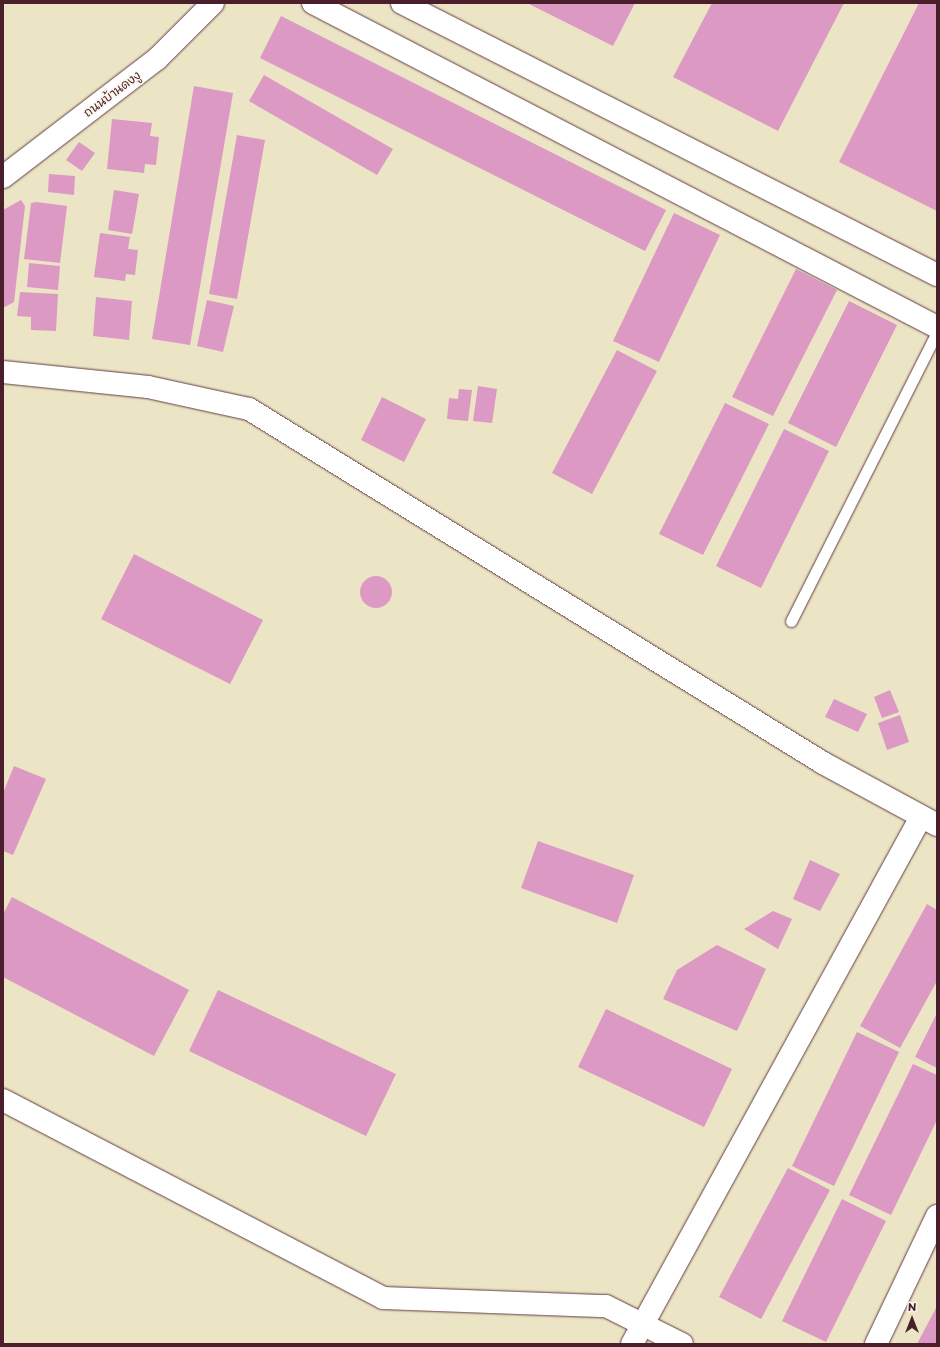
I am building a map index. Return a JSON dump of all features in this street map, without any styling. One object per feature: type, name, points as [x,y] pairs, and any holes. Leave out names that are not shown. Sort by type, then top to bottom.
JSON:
[{"type":"street","name":"ถนนบ้านดงงู","points":[[3,177],[157,59],[213,3]]},
{"type":"street","points":[[312,3],[937,327]]},
{"type":"street","points":[[402,3],[937,275]]},
{"type":"street","points":[[3,372],[148,388],[249,409],[823,763],[929,821],[632,1344]]},
{"type":"street","points":[[3,1100],[383,1298],[606,1306],[682,1344]]},
{"type":"street","points":[[876,1344],[937,1216]]},
{"type":"lane","points":[[790,621],[937,332]]},
{"type":"building","points":[[527,3],[635,3],[613,46]]},
{"type":"building","points":[[712,3],[844,3],[778,131],[673,77]]},
{"type":"building","points":[[919,3],[937,3],[937,211],[839,162]]},
{"type":"building","points":[[281,16],[666,210],[645,251],[260,58]]},
{"type":"building","points":[[264,75],[393,149],[377,175],[249,101]]},
{"type":"building","points":[[194,86],[233,93],[190,345],[152,339]]},
{"type":"building","points":[[112,119],[152,123],[150,136],[159,137],[156,165],[145,164],[144,173],[107,169]]},
{"type":"building","points":[[237,135],[265,140],[237,299],[209,294]]},
{"type":"building","points":[[79,142],[95,153],[82,171],[66,160]]},
{"type":"building","points":[[49,174],[75,176],[74,195],[48,192]]},
{"type":"building","points":[[114,190],[139,194],[132,234],[108,230]]},
{"type":"building","points":[[21,200],[25,206],[14,302],[3,308],[3,210]]},
{"type":"building","points":[[36,202],[67,206],[60,263],[24,259],[31,203]]},
{"type":"building","points":[[674,213],[720,235],[659,362],[613,341]]},
{"type":"building","points":[[100,233],[130,237],[128,249],[138,250],[135,275],[126,274],[125,281],[94,277]]},
{"type":"building","points":[[29,263],[60,266],[58,290],[27,287]]},
{"type":"building","points":[[796,269],[837,290],[773,416],[732,397]]},
{"type":"building","points":[[20,292],[58,294],[56,331],[31,330],[31,317],[17,316]]},
{"type":"building","points":[[96,297],[132,301],[129,340],[93,336]]},
{"type":"building","points":[[207,300],[234,306],[223,352],[197,346]]},
{"type":"building","points":[[849,301],[897,325],[836,447],[788,423]]},
{"type":"building","points":[[617,350],[657,371],[592,494],[552,473]]},
{"type":"building","points":[[478,386],[497,389],[492,423],[473,421]]},
{"type":"building","points":[[459,389],[472,390],[468,421],[447,419],[449,398],[458,399]]},
{"type":"building","points":[[382,397],[426,419],[404,462],[361,440]]},
{"type":"building","points":[[725,403],[769,424],[703,555],[659,534]]},
{"type":"building","points":[[784,429],[829,451],[761,588],[716,566]]},
{"type":"building","points":[[134,554],[263,620],[230,684],[101,619]]},
{"type":"building","points":[[373,576],[379,576],[388,580],[392,592],[388,604],[379,608],[373,608],[364,604],[360,595],[360,589],[364,580]]},
{"type":"building","points":[[890,690],[899,712],[882,718],[874,697]]},
{"type":"building","points":[[834,699],[867,714],[858,732],[825,717]]},
{"type":"building","points":[[900,715],[909,742],[887,750],[878,723]]},
{"type":"building","points":[[14,766],[46,779],[13,855],[3,851],[3,793]]},
{"type":"building","points":[[538,841],[634,875],[617,923],[521,888]]},
{"type":"building","points":[[810,860],[840,874],[820,911],[793,899]]},
{"type":"building","points":[[12,897],[189,990],[154,1056],[3,977],[3,914]]},
{"type":"building","points":[[927,904],[937,910],[937,981],[900,1048],[860,1026]]},
{"type":"building","points":[[773,911],[792,919],[778,949],[744,929]]},
{"type":"building","points":[[717,945],[766,969],[737,1031],[663,999],[677,970]]},
{"type":"building","points":[[218,990],[396,1074],[366,1136],[189,1051]]},
{"type":"building","points":[[606,1009],[732,1069],[704,1127],[578,1067]]},
{"type":"building","points":[[937,1013],[937,1068],[915,1057]]},
{"type":"building","points":[[857,1032],[899,1052],[834,1186],[792,1166]]},
{"type":"building","points":[[913,1064],[937,1075],[937,1120],[891,1215],[849,1195]]},
{"type":"building","points":[[788,1168],[830,1190],[761,1319],[719,1297]]},
{"type":"building","points":[[842,1199],[886,1221],[826,1342],[782,1321]]},
{"type":"building","points":[[937,1306],[937,1344],[917,1344]]}]
